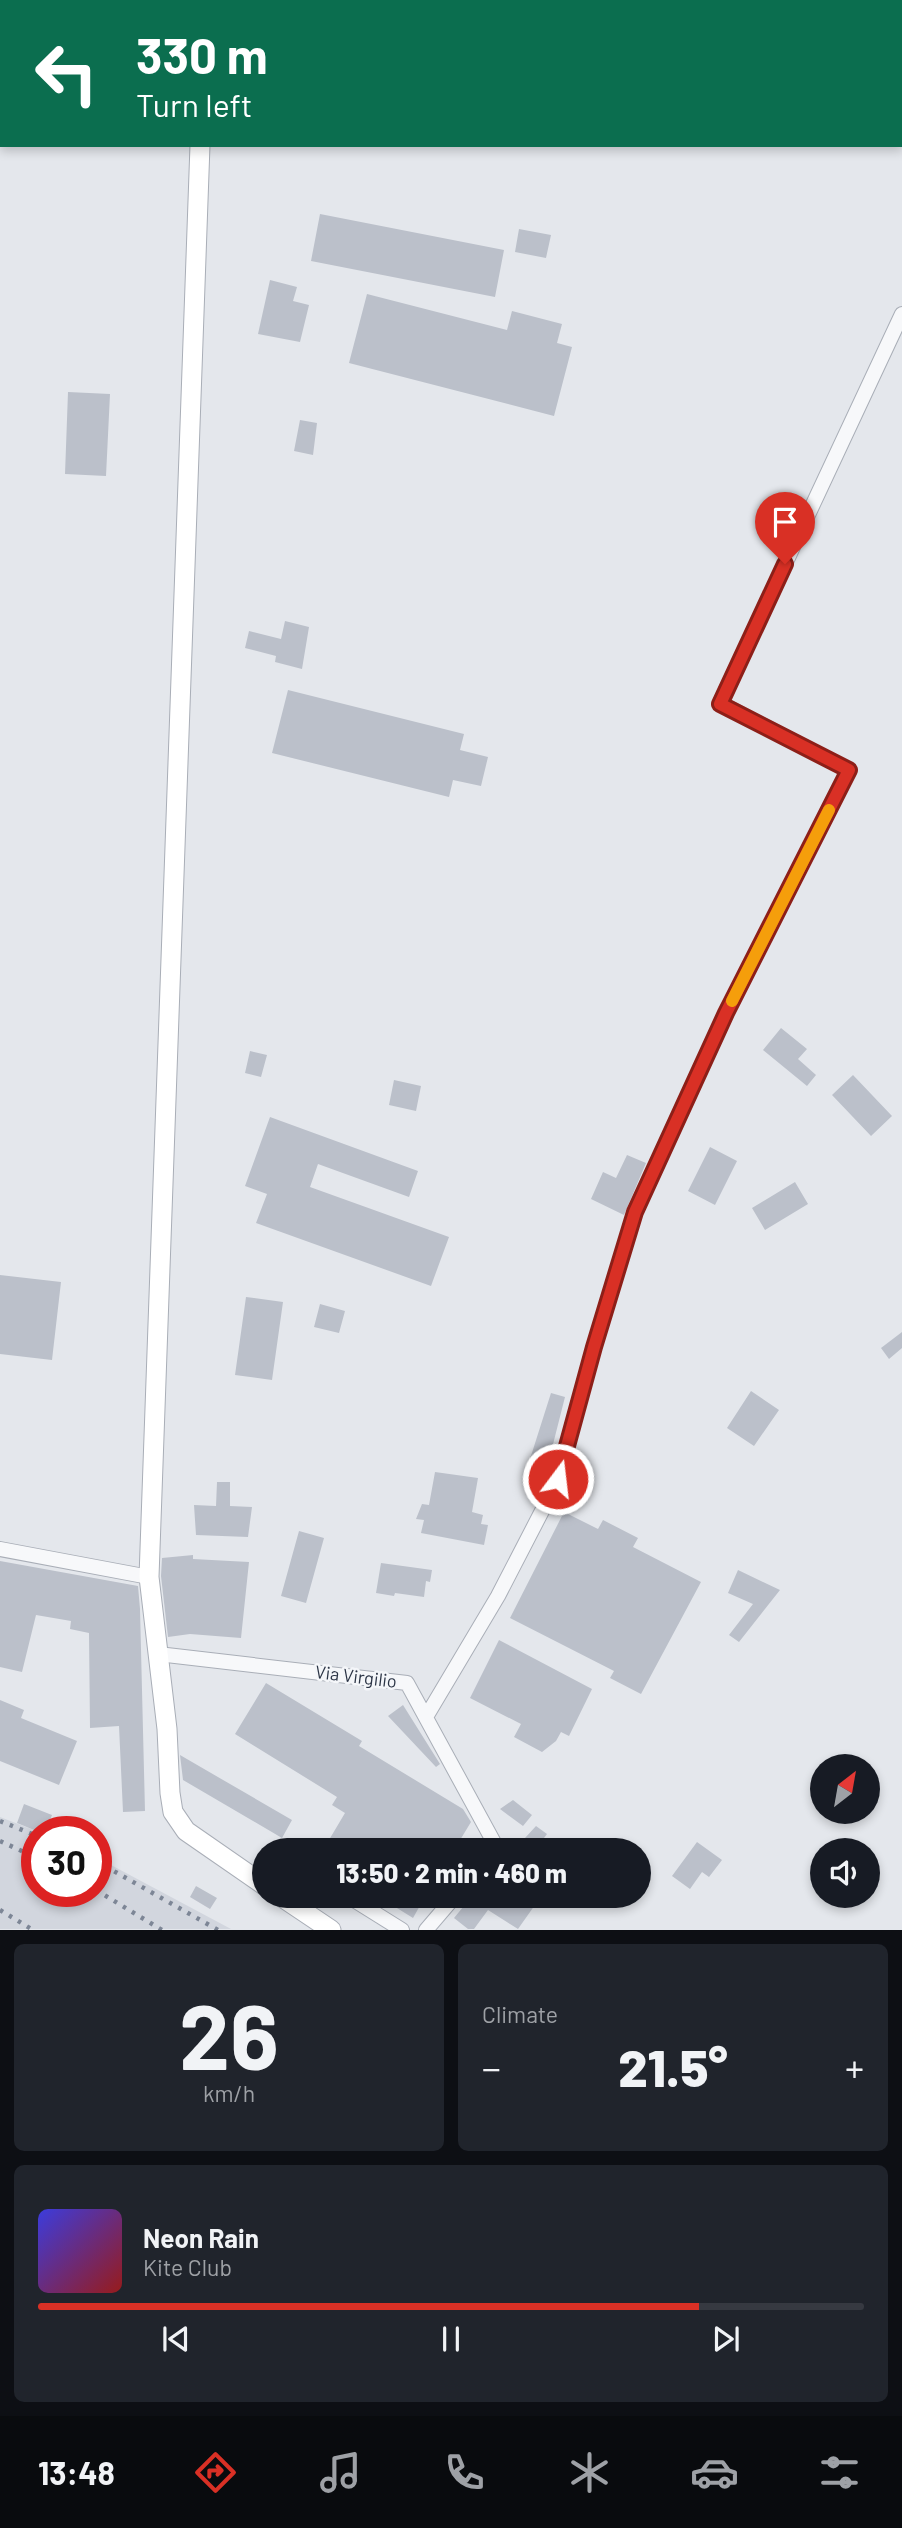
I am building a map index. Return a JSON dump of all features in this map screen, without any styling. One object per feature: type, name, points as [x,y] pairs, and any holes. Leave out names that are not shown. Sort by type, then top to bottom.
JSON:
[{"type":"main road","points":[[200,147],[149,1577],[173,1812],[186,1831],[252,1877]]},
{"type":"main road","points":[[298,1908],[331,1930]]},
{"type":"street","points":[[426,1717],[498,1596],[558,1479],[635,1212],[726,1013],[849,770],[720,704],[902,314]]},
{"type":"street","points":[[0,1549],[149,1577]]},
{"type":"street","name":"Via Virgilio","points":[[158,1654],[407,1683],[493,1838]]},
{"type":"street","points":[[367,1908],[402,1930]]},
{"type":"street","points":[[426,1930],[445,1908]]},
{"type":"shaded area","points":[[0,1817],[21,1825],[21,1907],[112,1907],[112,1866],[231,1929],[0,1929]]},
{"type":"building","points":[[320,214],[504,250],[495,297],[311,261]]},
{"type":"building","points":[[519,229],[551,235],[546,258],[515,252]]},
{"type":"building","points":[[270,280],[297,287],[293,301],[309,305],[300,342],[258,334]]},
{"type":"building","points":[[367,294],[507,330],[512,311],[562,324],[557,343],[572,347],[554,416],[349,363]]},
{"type":"building","points":[[68,392],[110,394],[106,476],[65,474]]},
{"type":"building","points":[[300,420],[317,423],[313,455],[294,451]]},
{"type":"building","points":[[285,621],[309,627],[302,669],[275,662],[276,656],[245,648],[249,631],[281,639]]},
{"type":"building","points":[[288,690],[464,734],[460,750],[488,757],[481,786],[453,780],[449,797],[272,753]]},
{"type":"building","points":[[781,1028],[807,1049],[798,1059],[816,1075],[807,1086],[763,1050]]},
{"type":"building","points":[[250,1051],[267,1055],[261,1077],[245,1073]]},
{"type":"building","points":[[853,1075],[892,1116],[871,1136],[832,1095]]},
{"type":"building","points":[[394,1080],[421,1086],[416,1111],[389,1105]]},
{"type":"building","points":[[270,1117],[418,1171],[409,1197],[318,1164],[310,1187],[449,1237],[431,1286],[256,1223],[267,1194],[245,1186]]},
{"type":"building","points":[[710,1147],[737,1161],[715,1205],[688,1191]]},
{"type":"building","points":[[627,1155],[646,1163],[624,1215],[591,1199],[603,1172],[616,1178]]},
{"type":"building","points":[[795,1182],[808,1204],[765,1230],[752,1208]]},
{"type":"building","points":[[0,1275],[61,1282],[52,1360],[0,1354]]},
{"type":"building","points":[[246,1297],[283,1302],[272,1380],[235,1375]]},
{"type":"building","points":[[320,1304],[345,1311],[339,1333],[314,1327]]},
{"type":"building","points":[[902,1332],[902,1348],[889,1359],[881,1348]]},
{"type":"building","points":[[751,1391],[779,1410],[754,1446],[727,1428]]},
{"type":"building","points":[[551,1393],[565,1397],[548,1464],[530,1459]]},
{"type":"building","points":[[435,1472],[478,1478],[472,1512],[483,1515],[481,1524],[488,1525],[484,1545],[421,1533],[424,1520],[416,1519],[422,1504],[429,1505]]},
{"type":"building","points":[[217,1482],[230,1482],[230,1506],[252,1507],[248,1537],[196,1535],[194,1505],[216,1506]]},
{"type":"building","points":[[564,1512],[598,1529],[603,1520],[638,1538],[633,1547],[701,1582],[641,1694],[610,1678],[614,1671],[510,1618]]},
{"type":"building","points":[[299,1531],[324,1538],[306,1603],[281,1596]]},
{"type":"building","points":[[193,1555],[193,1559],[249,1562],[241,1638],[190,1634],[168,1637],[161,1576],[162,1558]]},
{"type":"building","points":[[0,1561],[138,1586],[145,1811],[123,1812],[119,1726],[90,1728],[89,1633],[70,1629],[71,1621],[36,1615],[22,1672],[0,1667]]},
{"type":"building","points":[[381,1563],[432,1570],[430,1582],[426,1581],[424,1597],[376,1593]]},
{"type":"building","points":[[738,1570],[780,1590],[739,1642],[729,1635],[753,1604],[728,1593]]},
{"type":"building","points":[[499,1640],[592,1689],[569,1736],[561,1732],[556,1741],[542,1752],[514,1737],[521,1724],[470,1698]]},
{"type":"building","points":[[266,1683],[362,1741],[359,1746],[463,1809],[471,1822],[461,1838],[330,1838],[345,1813],[332,1805],[337,1797],[235,1734]]},
{"type":"building","points":[[0,1700],[24,1710],[21,1718],[77,1741],[59,1785],[0,1761]]},
{"type":"building","points":[[403,1705],[440,1764],[436,1767],[388,1716]]},
{"type":"building","points":[[180,1755],[292,1820],[282,1838],[183,1780]]},
{"type":"building","points":[[513,1800],[532,1815],[523,1826],[500,1809]]},
{"type":"building","points":[[24,1804],[52,1815],[21,1816],[21,1825],[17,1823]]},
{"type":"building","points":[[536,1826],[547,1834],[544,1838],[525,1838]]},
{"type":"building","points":[[697,1842],[722,1860],[709,1877],[702,1872],[690,1889],[672,1876]]},
{"type":"building","points":[[196,1886],[217,1898],[210,1909],[190,1897]]},
{"type":"building","points":[[397,1908],[419,1908],[413,1918]]},
{"type":"building","points":[[462,1908],[533,1908],[518,1929],[488,1910],[474,1929],[468,1929],[454,1918]]},
{"type":"railway","points":[[0,1821],[21,1830]]},
{"type":"railway","points":[[0,1841],[21,1851]]},
{"type":"railway","points":[[112,1870],[218,1930]]},
{"type":"railway","points":[[112,1900],[162,1930]]},
{"type":"railway","points":[[0,1910],[33,1930]]},
{"type":"slow traffic","points":[[732,1001],[829,810]]},
{"type":"route","points":[[558,1479],[635,1212],[726,1013],[849,770],[720,704],[785,564]]}]
